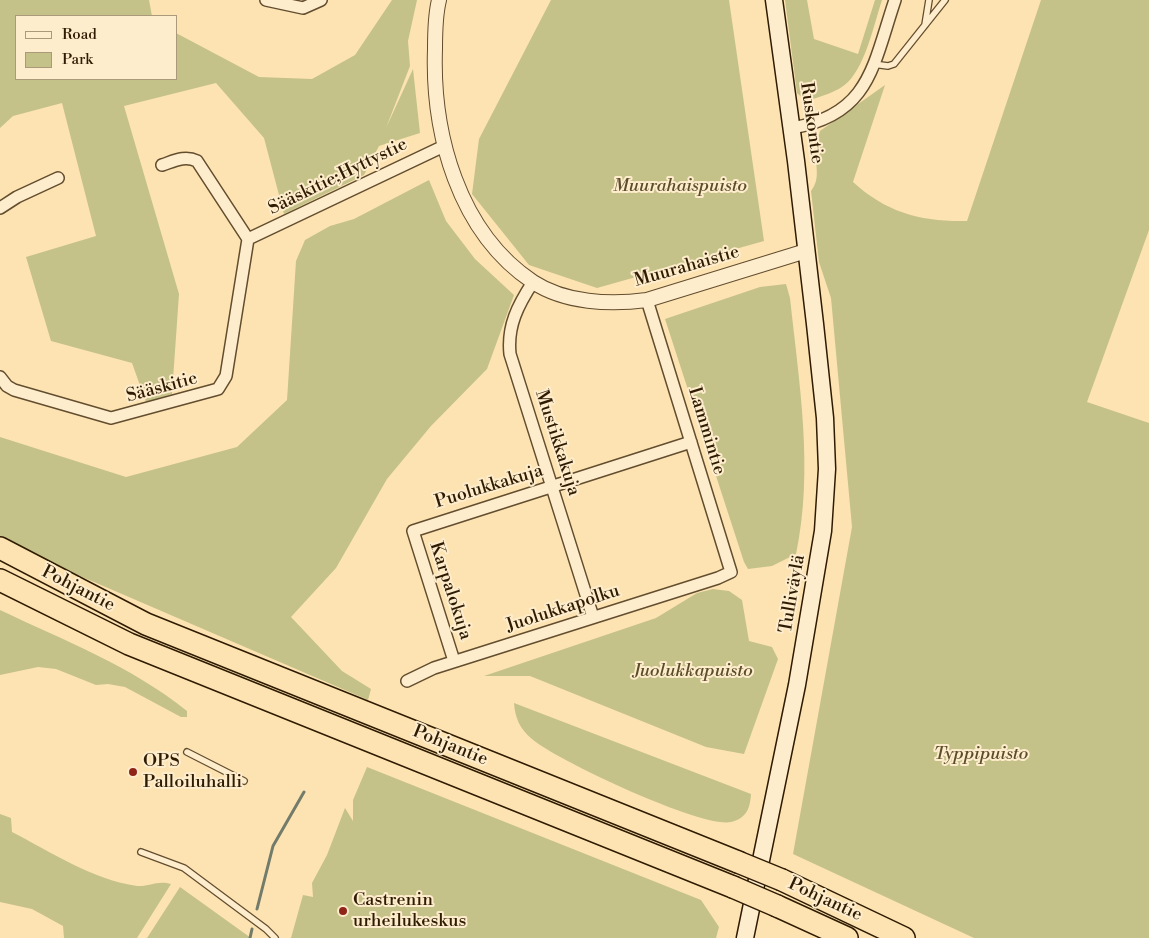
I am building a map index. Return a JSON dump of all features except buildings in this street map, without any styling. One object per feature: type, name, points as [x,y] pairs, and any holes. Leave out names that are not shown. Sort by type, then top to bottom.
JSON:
[{"type":"highway","name":"Pohjantie","points":[[0,548],[146,624],[782,880],[905,938]]},
{"type":"highway","name":"Pohjantie","points":[[0,580],[129,644],[733,887],[847,938]]},
{"type":"main road","name":"Ruskontie","points":[[774,0],[792,128],[806,251]]},
{"type":"main road","name":"Tulliväylä","points":[[744,938],[797,685],[824,531],[827,469],[825,418],[806,251]]},
{"type":"street","points":[[266,0],[303,8],[321,0]]},
{"type":"street","name":"Muurahaistie","points":[[439,0],[436,13],[434,80],[438,120],[444,146],[466,202],[479,226],[510,263],[533,282],[578,299],[612,303],[647,300],[806,251]]},
{"type":"street","points":[[792,128],[818,121],[848,107],[861,91],[873,64],[895,0]]},
{"type":"street","name":"Sääskitie;Hyttystie","points":[[248,239],[444,146]]},
{"type":"street","points":[[162,165],[182,158],[190,158],[197,161],[248,239]]},
{"type":"street","points":[[0,208],[17,197],[58,178]]},
{"type":"street","name":"Sääskitie","points":[[0,377],[7,386],[14,390],[111,418],[218,389],[226,376],[248,239]]},
{"type":"street","name":"Mustikkakuja","points":[[533,282],[518,307],[508,339],[510,354],[594,617]]},
{"type":"street","name":"Lammintie","points":[[647,300],[730,572]]},
{"type":"street","name":"Puolukkakuja","points":[[413,531],[691,442]]},
{"type":"street","name":"Karpalokuja","points":[[413,531],[454,661]]},
{"type":"street","name":"Juolukkapolku","points":[[407,681],[454,661],[718,578],[730,572]]},
{"type":"lane","points":[[924,27],[929,0]]},
{"type":"lane","points":[[873,64],[888,66],[894,64],[945,0]]},
{"type":"lane","points":[[187,752],[244,781]]},
{"type":"lane","points":[[141,852],[184,868],[266,929],[275,938]]},
{"type":"green space","points":[[0,0],[149,0],[152,15],[15,15],[15,80],[178,80],[178,34],[259,77],[312,79],[355,55],[392,0],[417,0],[408,41],[410,66],[386,128],[413,69],[420,133],[379,146],[364,175],[284,214],[264,138],[216,83],[124,106],[179,294],[172,394],[146,402],[132,363],[51,341],[26,257],[96,236],[62,103],[13,116],[0,128]]},
{"type":"green space","name":"Muurahaispuisto","points":[[551,0],[729,0],[764,241],[597,288],[529,265],[472,194],[479,139]]},
{"type":"green space","points":[[785,0],[807,0],[814,39],[858,54],[875,0],[882,0],[860,65],[848,82],[839,89],[806,101],[797,93]]},
{"type":"green space","name":"Typpipuisto","points":[[1041,0],[1149,0],[1149,230],[1087,402],[1149,423],[1149,938],[974,938],[793,854],[852,527],[831,298],[819,262],[811,191],[817,177],[816,149],[820,131],[885,85],[853,182],[879,201],[906,213],[935,220],[967,221]]},
{"type":"green space","points":[[429,180],[446,221],[475,259],[514,295],[487,369],[431,426],[387,479],[336,568],[291,617],[342,671],[371,689],[368,700],[36,557],[0,537],[0,437],[126,477],[237,447],[287,400],[296,261],[305,240],[330,226],[354,219]]},
{"type":"green space","points":[[786,284],[790,298],[801,394],[804,490],[801,522],[796,554],[772,566],[748,569],[744,562],[665,319],[760,287]]},
{"type":"green space","name":"Juolukkapuisto","points":[[713,589],[729,591],[742,600],[749,641],[772,647],[778,659],[744,754],[706,747],[530,676],[484,676],[656,618],[697,593]]},
{"type":"green space","points":[[0,610],[97,655],[144,681],[187,711],[187,717],[181,717],[125,687],[108,684],[96,685],[56,669],[38,667],[0,675]]},
{"type":"green space","points":[[514,703],[751,794],[747,812],[741,818],[731,822],[715,821],[691,815],[630,791],[569,762],[532,739],[519,723]]},
{"type":"green space","points":[[367,767],[701,900],[719,927],[716,938],[291,938],[303,895],[313,897],[312,883],[327,855],[345,808],[353,821],[353,800]]},
{"type":"green space","points":[[0,814],[11,818],[12,832],[88,872],[121,883],[137,886],[161,883],[171,884],[137,938],[64,938],[63,926],[32,909],[0,902]]},
{"type":"green space","points":[[180,887],[251,938],[147,938]]},
{"type":"waterway","points":[[257,909],[273,846],[304,792]]},
{"type":"waterway","points":[[250,938],[252,929]]},
{"type":"place","name":"OPS Palloiluhalli","points":[[133,772]]},
{"type":"place","name":"Castrenin urheilukeskus","points":[[343,911]]}]
